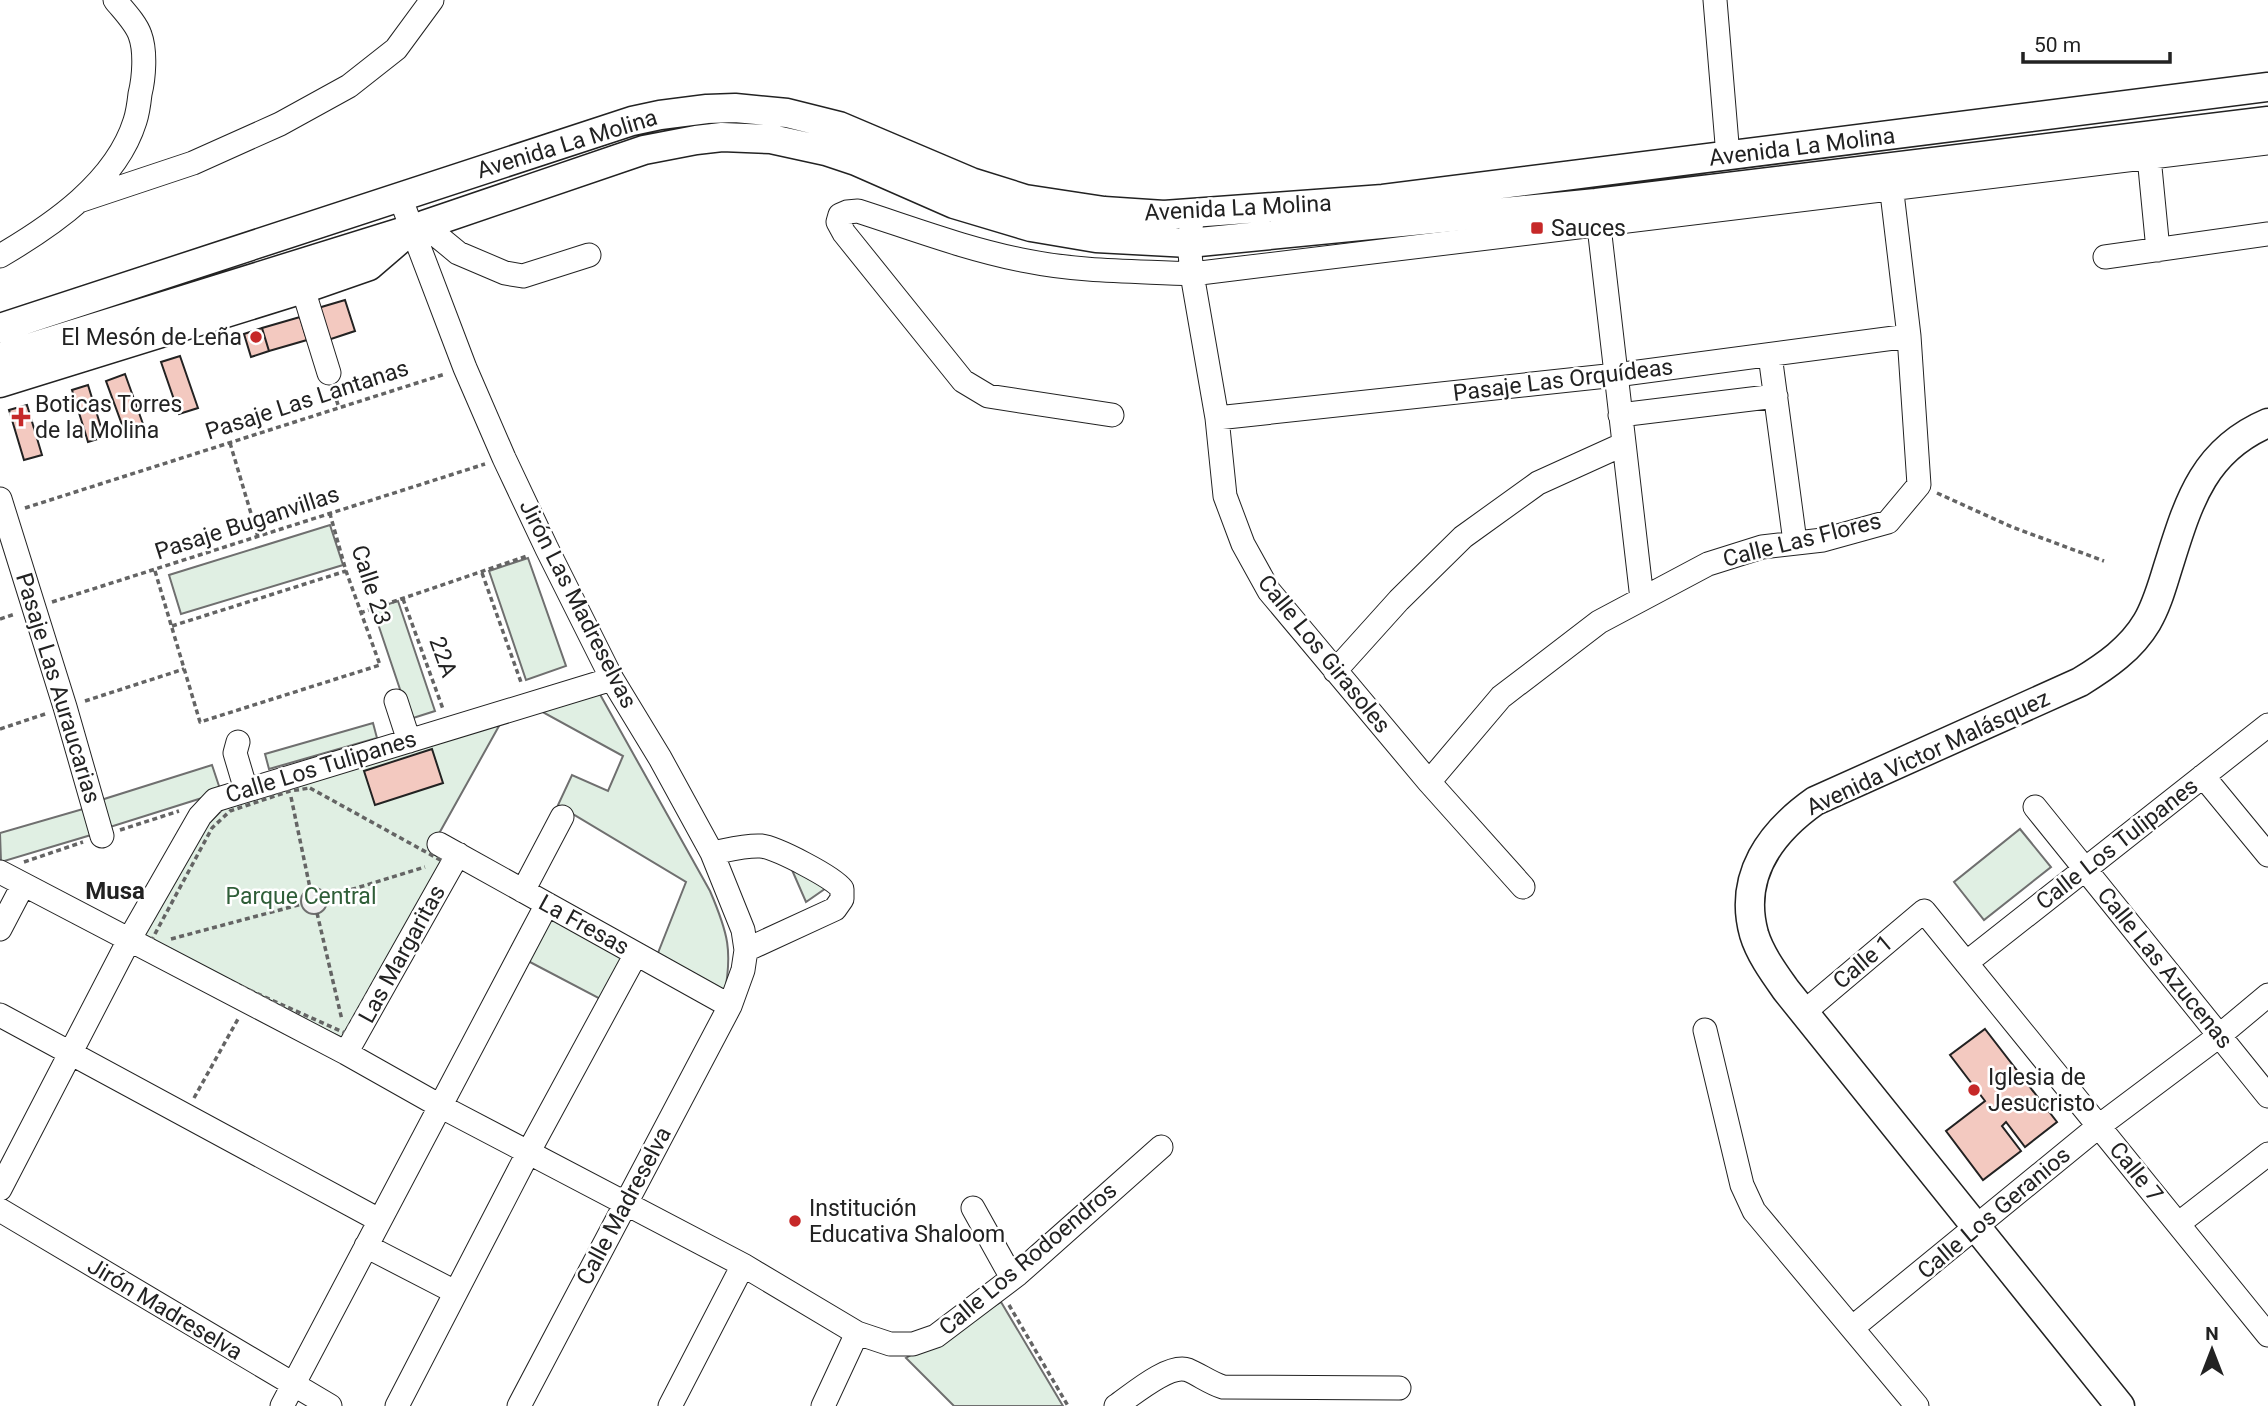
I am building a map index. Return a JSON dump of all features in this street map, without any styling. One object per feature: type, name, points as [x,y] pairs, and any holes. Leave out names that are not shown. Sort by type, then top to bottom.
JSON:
[{"type":"main road","name":"Avenida La Molina","points":[[0,328],[632,121],[683,111],[735,108],[787,113],[839,126],[971,182],[1026,199],[1134,214],[1194,213],[1384,199],[2268,87]]},
{"type":"main road","name":"Avenida La Molina","points":[[0,357],[418,227],[644,150],[696,140],[747,137],[789,142],[826,151],[856,161],[954,204],[1031,228],[1096,238],[1189,243],[1597,214],[1890,178],[2268,121]]},
{"type":"main road","name":"Avenida La Molina","points":[[0,383],[369,266],[418,227]]},
{"type":"main road","name":"Avenida Victor Malásquez","points":[[2120,1406],[1803,1013],[1759,947],[1752,921],[1754,879],[1763,853],[1771,841],[1797,814],[1815,801],[2080,682],[2119,655],[2139,634],[2154,609],[2189,505],[2203,476],[2229,446],[2268,423]]},
{"type":"street","points":[[0,256],[79,201],[102,177],[121,150],[135,121],[144,75],[140,35],[115,0]]},
{"type":"street","points":[[79,201],[193,163],[280,124],[349,86],[396,49],[432,0]]},
{"type":"street","points":[[1715,0],[1728,156]]},
{"type":"street","points":[[1919,485],[1909,336],[1890,178],[2149,158],[2268,143]]},
{"type":"street","points":[[2149,158],[2158,250]]},
{"type":"street","name":"Jirón Las Madreselvas","points":[[400,197],[418,227],[465,368],[547,549],[612,679],[660,758],[712,853],[743,930],[746,950],[743,970],[730,1006]]},
{"type":"street","points":[[1112,415],[988,396],[963,381],[844,233],[838,222],[840,215],[858,211],[980,250],[1027,261],[1069,268],[1192,274],[1597,214],[1642,599]]},
{"type":"street","name":"Calle Los Girasoles","points":[[1194,213],[1189,243],[1192,274],[1217,418],[1225,496],[1242,544],[1269,591],[1429,782],[1523,887]]},
{"type":"street","points":[[418,227],[458,253],[505,273],[523,276],[589,255]]},
{"type":"street","points":[[2105,257],[2268,234]]},
{"type":"street","points":[[303,289],[329,373]]},
{"type":"street","name":"Pasaje Las Orquídeas","points":[[1217,418],[1616,375],[1909,336]]},
{"type":"street","points":[[1770,355],[1795,542]]},
{"type":"street","points":[[1620,415],[1776,396]]},
{"type":"street","points":[[1335,671],[1399,600],[1463,537],[1538,483],[1624,444]]},
{"type":"street","name":"Calle Las Flores","points":[[1429,782],[1502,697],[1599,622],[1708,564],[1762,547],[1824,540],[1888,522],[1919,485]]},
{"type":"street","name":"Pasaje Las Auraucarias","points":[[2,507],[65,707],[102,836]]},
{"type":"street","name":"Calle Los Tulipanes","points":[[0,1189],[70,1052],[139,942],[200,816],[215,800],[612,679]]},
{"type":"street","points":[[397,701],[409,741]]},
{"type":"street","name":"Calle Los Tulipanes","points":[[1966,963],[2268,725]]},
{"type":"street","points":[[238,742],[235,752],[246,790]]},
{"type":"street","points":[[2203,776],[2268,855]]},
{"type":"street","name":"Calle Las Azucenas","points":[[2035,807],[2268,1096]]},
{"type":"street","points":[[523,891],[562,817]]},
{"type":"street","points":[[712,853],[762,846],[776,850],[834,881],[842,889],[843,895],[835,909],[746,950]]},
{"type":"street","name":"La Fresas","points":[[447,853],[523,891],[730,1006]]},
{"type":"street","name":"Las Margaritas","points":[[345,1043],[447,853]]},
{"type":"street","name":"Calle Los Rodoendros","points":[[0,872],[139,942],[248,1002],[345,1043],[440,1106],[743,1265],[856,1333],[890,1344],[913,1344],[936,1336],[1006,1283],[1161,1147]]},
{"type":"street","points":[[0,929],[23,885]]},
{"type":"street","points":[[287,1396],[547,904]]},
{"type":"street","name":"Calle 1","points":[[1803,1013],[1924,911]]},
{"type":"street","name":"Calle 7","points":[[1924,911],[2268,1335]]},
{"type":"street","points":[[397,1406],[528,1153],[636,954]]},
{"type":"street","name":"Calle Los Geranios","points":[[1852,1328],[2099,1126],[2219,1036],[2268,995]]},
{"type":"street","name":"Calle Madreselva","points":[[519,1406],[730,1006]]},
{"type":"street","points":[[0,1015],[379,1220]]},
{"type":"street","points":[[1706,1030],[1741,1185],[1754,1211],[1917,1406]]},
{"type":"street","points":[[2178,1224],[2268,1154]]},
{"type":"street","points":[[972,1208],[1006,1283]]},
{"type":"street","name":"Jirón Madreselva","points":[[0,1210],[287,1396],[330,1406]]},
{"type":"street","points":[[366,1245],[456,1292]]},
{"type":"street","points":[[670,1406],[743,1265]]},
{"type":"street","points":[[822,1406],[856,1333]]},
{"type":"street","points":[[1116,1406],[1175,1369],[1189,1371],[1223,1387],[1399,1388]]},
{"type":"path","name":"Pasaje Las Lantanas","points":[[2,507],[230,443],[465,368]]},
{"type":"path","points":[[230,443],[258,537]]},
{"type":"path","name":"Pasaje Buganvillas","points":[[0,619],[504,458]]},
{"type":"path","points":[[1919,485],[2012,527],[2104,561]]},
{"type":"path","name":"Calle 23","points":[[184,669],[200,722],[380,665],[346,571],[331,514]]},
{"type":"path","points":[[360,612],[547,549]]},
{"type":"path","points":[[0,729],[184,669],[155,571]]},
{"type":"path","points":[[172,626],[346,571]]},
{"type":"path","points":[[482,573],[528,703]]},
{"type":"path","name":"22A","points":[[402,599],[450,728]]},
{"type":"path","points":[[139,942],[212,828],[230,811],[290,791],[310,789],[447,853]]},
{"type":"path","points":[[290,791],[310,888]]},
{"type":"path","points":[[345,1043],[447,853]]},
{"type":"path","points":[[327,897],[447,853]]},
{"type":"path","points":[[139,942],[302,904]]},
{"type":"path","points":[[317,913],[345,1043]]},
{"type":"path","points":[[139,942],[345,1043]]},
{"type":"path","points":[[185,1113],[248,1002]]},
{"type":"path","points":[[1006,1283],[1068,1406]]},
{"type":"green space","points":[[330,525],[343,565],[181,614],[169,575]]},
{"type":"green space","points":[[528,558],[566,666],[526,680],[489,571]]},
{"type":"green space","points":[[398,601],[435,711],[410,719],[373,609]]},
{"type":"green space","points":[[597,689],[710,891],[727,942],[728,967],[724,997],[656,958],[686,882],[558,805],[572,775],[608,791],[623,756],[537,709]]},
{"type":"green space","name":"Parque Central","points":[[504,717],[431,848],[448,859],[347,1040],[134,939],[204,828],[223,809]]},
{"type":"green space","points":[[373,723],[377,738],[269,769],[265,754]]},
{"type":"green space","points":[[212,765],[221,792],[110,827],[101,800]]},
{"type":"green space","points":[[83,809],[91,835],[1,862],[0,833]]},
{"type":"green space","points":[[2020,829],[2051,867],[1984,920],[1954,882]]},
{"type":"green space","points":[[785,854],[842,877],[806,902]]},
{"type":"green space","points":[[553,914],[631,955],[606,1002],[528,961]]},
{"type":"green space","points":[[1001,1302],[1063,1406],[954,1406],[906,1358]]},
{"type":"shaded area","points":[[314,888],[323,892],[327,901],[323,910],[314,914],[305,910],[301,901],[305,892]]},
{"type":"building","points":[[345,300],[355,331],[328,340],[318,308]]},
{"type":"building","points":[[300,317],[307,340],[269,351],[262,328]]},
{"type":"building","points":[[262,328],[269,351],[251,357],[244,334]]},
{"type":"building","points":[[180,356],[198,408],[179,414],[161,362]]},
{"type":"building","points":[[125,374],[143,424],[124,430],[106,381]]},
{"type":"building","points":[[88,385],[104,437],[88,442],[72,390]]},
{"type":"building","points":[[27,405],[42,455],[24,460],[9,410]]},
{"type":"building","points":[[432,749],[443,783],[375,805],[364,771]]},
{"type":"building","points":[[1985,1029],[2057,1122],[2025,1147],[2006,1122],[2002,1126],[2021,1151],[1983,1180],[1946,1131],[1985,1101],[1950,1055]]},
{"type":"place","name":"Sauces","points":[[1537,228]]},
{"type":"place","name":"El Mesón de Leña","points":[[256,337]]},
{"type":"place","name":"Boticas Torres de la Molina","points":[[21,417]]},
{"type":"place","name":"Iglesia de Jesucristo","points":[[1974,1090]]},
{"type":"place","name":"Institución Educativa Shaloom","points":[[795,1221]]},
{"type":"district","name":"Musa","points":[[115,891]]}]
